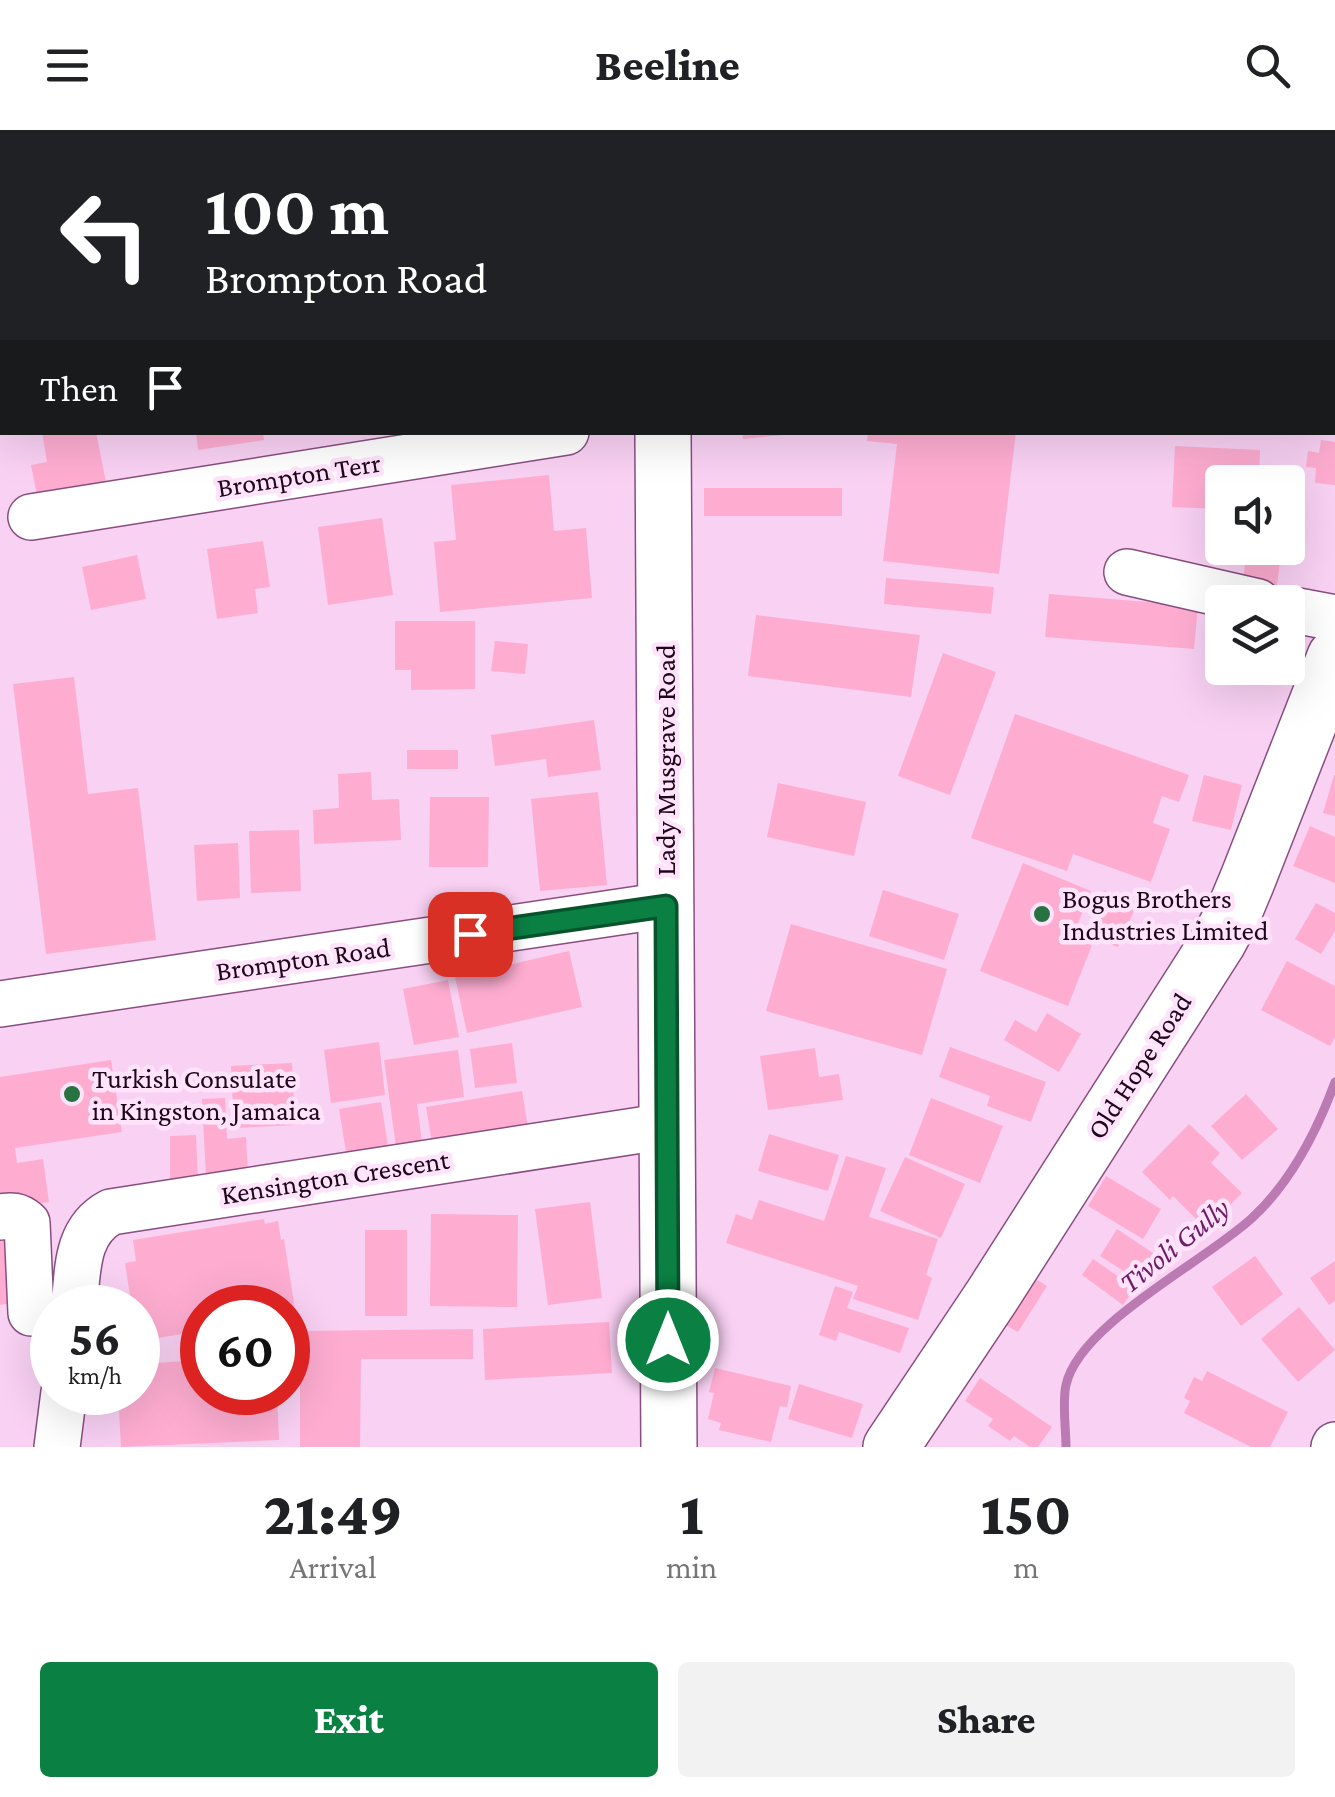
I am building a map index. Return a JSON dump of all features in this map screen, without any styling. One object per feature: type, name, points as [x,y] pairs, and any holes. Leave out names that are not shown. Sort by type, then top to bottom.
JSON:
[{"type":"main road","name":"Lady Musgrave Road","points":[[663,435],[669,1447]]},
{"type":"main road","name":"Old Hope Road","points":[[891,1447],[1218,942],[1248,881],[1335,657]]},
{"type":"street","name":"Brompton Terr","points":[[31,517],[547,435]]},
{"type":"street","points":[[1127,572],[1205,590]]},
{"type":"street","points":[[1305,612],[1335,618]]},
{"type":"street","name":"Brompton Road","points":[[0,1004],[666,906]]},
{"type":"street","name":"Kensington Crescent","points":[[56,1285],[98,1219],[110,1212],[667,1126]]},
{"type":"street","points":[[0,1217],[13,1215],[27,1223],[35,1285]]},
{"type":"street","points":[[58,1447],[61,1415]]},
{"type":"building","points":[[42,435],[97,435],[107,487],[38,500],[31,465],[47,462]]},
{"type":"building","points":[[196,435],[263,435],[264,440],[198,450]]},
{"type":"building","points":[[742,435],[783,435],[743,439]]},
{"type":"building","points":[[868,435],[1016,435],[999,574],[883,561],[897,444],[867,441]]},
{"type":"building","points":[[1321,440],[1335,442],[1335,485],[1315,483],[1316,468],[1306,467],[1308,451],[1319,453]]},
{"type":"building","points":[[1175,446],[1260,450],[1260,465],[1205,465],[1205,508],[1172,507]]},
{"type":"building","points":[[549,475],[554,531],[586,528],[592,598],[440,612],[434,542],[456,540],[451,485]]},
{"type":"building","points":[[704,488],[842,488],[842,516],[704,516]]},
{"type":"building","points":[[382,518],[393,595],[328,605],[318,527]]},
{"type":"building","points":[[263,541],[270,587],[255,589],[258,613],[217,619],[207,549]]},
{"type":"building","points":[[137,555],[146,599],[91,610],[82,567]]},
{"type":"building","points":[[1245,565],[1280,565],[1277,585],[1242,585]]},
{"type":"building","points":[[886,578],[994,587],[991,614],[884,604]]},
{"type":"building","points":[[1049,594],[1198,606],[1194,649],[1045,637]]},
{"type":"building","points":[[756,615],[920,635],[911,697],[748,676]]},
{"type":"building","points":[[395,621],[475,621],[475,689],[411,690],[411,670],[395,670]]},
{"type":"building","points":[[495,641],[528,644],[525,674],[491,671]]},
{"type":"building","points":[[943,653],[996,672],[950,795],[898,776]]},
{"type":"building","points":[[74,677],[88,794],[138,788],[156,940],[46,954],[13,684]]},
{"type":"building","points":[[1015,714],[1189,775],[1179,802],[1162,796],[1153,823],[1170,829],[1151,882],[1073,854],[1067,871],[971,838]]},
{"type":"building","points":[[594,720],[601,770],[548,777],[546,759],[495,766],[491,735]]},
{"type":"building","points":[[407,750],[458,750],[458,769],[407,769]]},
{"type":"building","points":[[371,772],[372,800],[399,799],[401,840],[314,844],[313,810],[339,808],[338,774]]},
{"type":"building","points":[[1204,775],[1242,785],[1231,830],[1192,821]]},
{"type":"building","points":[[1335,775],[1335,816],[1323,813]]},
{"type":"building","points":[[778,783],[866,802],[854,856],[767,837]]},
{"type":"building","points":[[598,792],[607,885],[540,891],[531,799]]},
{"type":"building","points":[[430,797],[489,797],[488,867],[429,867]]},
{"type":"building","points":[[1310,826],[1335,837],[1335,883],[1293,866]]},
{"type":"building","points":[[299,830],[301,891],[251,893],[249,831]]},
{"type":"building","points":[[238,843],[240,898],[197,901],[194,845]]},
{"type":"building","name":"Bogus Brothers Industries Limited","points":[[1023,863],[1091,891],[1072,938],[1092,945],[1068,1006],[980,971]]},
{"type":"building","points":[[883,890],[959,914],[944,960],[869,936]]},
{"type":"building","points":[[1104,890],[1137,904],[1118,947],[1085,934]]},
{"type":"building","points":[[1316,903],[1335,913],[1335,931],[1321,954],[1295,939]]},
{"type":"building","points":[[791,924],[947,969],[922,1055],[766,1011]]},
{"type":"building","points":[[569,951],[582,1007],[467,1033],[455,977]]},
{"type":"building","points":[[1287,961],[1335,986],[1335,1037],[1330,1046],[1261,1010]]},
{"type":"building","points":[[448,980],[459,1037],[414,1045],[403,989]]},
{"type":"building","points":[[1047,1013],[1081,1034],[1059,1072],[1004,1040],[1015,1020],[1036,1032]]},
{"type":"building","points":[[379,1042],[385,1095],[331,1103],[324,1050]]},
{"type":"building","points":[[512,1043],[517,1083],[475,1088],[470,1049]]},
{"type":"building","points":[[950,1047],[1046,1082],[1031,1122],[987,1106],[990,1096],[939,1077]]},
{"type":"building","points":[[815,1048],[819,1077],[839,1074],[843,1100],[768,1110],[760,1056]]},
{"type":"building","points":[[458,1050],[464,1097],[417,1104],[423,1150],[397,1154],[384,1060]]},
{"type":"building","points":[[111,1060],[122,1132],[15,1148],[17,1163],[43,1159],[49,1202],[0,1209],[0,1077]]},
{"type":"building","points":[[292,1063],[295,1125],[234,1128],[231,1066]]},
{"type":"building","points":[[522,1091],[529,1133],[433,1149],[426,1107]]},
{"type":"building","points":[[1246,1094],[1278,1129],[1242,1160],[1211,1126]]},
{"type":"building","points":[[225,1098],[227,1139],[246,1137],[248,1175],[206,1178],[202,1099]]},
{"type":"building","points":[[931,1098],[1003,1126],[980,1183],[909,1155]]},
{"type":"building","points":[[381,1102],[390,1158],[348,1164],[339,1109]]},
{"type":"building","points":[[1189,1124],[1220,1153],[1211,1163],[1242,1193],[1206,1229],[1142,1172]]},
{"type":"building","points":[[769,1134],[839,1155],[828,1191],[758,1171]]},
{"type":"building","points":[[196,1135],[198,1182],[170,1182],[170,1136]]},
{"type":"building","points":[[846,1156],[886,1168],[869,1217],[938,1239],[926,1275],[932,1278],[918,1320],[853,1299],[858,1286],[726,1243],[736,1214],[752,1220],[759,1200],[824,1221]]},
{"type":"building","points":[[905,1157],[965,1184],[941,1238],[880,1211]]},
{"type":"building","points":[[1106,1176],[1161,1209],[1143,1239],[1088,1206]]},
{"type":"building","points":[[590,1202],[602,1298],[548,1305],[535,1209]]},
{"type":"building","points":[[431,1214],[518,1215],[517,1307],[430,1306]]},
{"type":"building","points":[[264,1219],[265,1224],[278,1221],[291,1285],[180,1285],[180,1334],[160,1338],[160,1285],[128,1285],[125,1263],[136,1261],[133,1240]]},
{"type":"building","points":[[12,1221],[25,1301],[0,1305],[0,1223]]},
{"type":"building","points":[[1117,1229],[1159,1257],[1142,1283],[1100,1256]]},
{"type":"building","points":[[365,1230],[407,1230],[407,1316],[365,1316]]},
{"type":"building","points":[[1255,1256],[1283,1294],[1241,1326],[1212,1287]]},
{"type":"building","points":[[1093,1259],[1135,1288],[1123,1305],[1082,1275]]},
{"type":"building","points":[[1335,1261],[1335,1301],[1329,1305],[1310,1278]]},
{"type":"building","points":[[1034,1278],[1047,1286],[1018,1332],[1005,1325]]},
{"type":"building","points":[[835,1286],[853,1292],[847,1308],[909,1328],[900,1353],[839,1332],[836,1341],[819,1335]]},
{"type":"building","points":[[1299,1307],[1335,1350],[1298,1382],[1261,1339]]},
{"type":"building","points":[[609,1322],[612,1373],[485,1380],[483,1329]]},
{"type":"building","points":[[473,1329],[473,1359],[361,1359],[360,1447],[300,1447],[300,1415],[310,1415],[310,1331]]},
{"type":"building","points":[[180,1361],[180,1415],[278,1415],[279,1440],[121,1447],[119,1415],[160,1415],[160,1363]]},
{"type":"building","points":[[715,1368],[791,1386],[787,1407],[780,1406],[771,1442],[719,1430],[721,1423],[708,1419]]},
{"type":"building","points":[[1207,1371],[1288,1412],[1270,1447],[1251,1447],[1184,1413],[1190,1401],[1184,1398],[1194,1377],[1202,1381]]},
{"type":"building","points":[[980,1378],[1052,1427],[1038,1447],[1030,1447],[1014,1436],[1010,1441],[988,1426],[993,1419],[965,1401]]},
{"type":"building","points":[[799,1384],[863,1404],[852,1438],[788,1419]]},
{"type":"waterway","name":"Tivoli Gully","points":[[1066,1447],[1065,1392],[1076,1362],[1118,1317],[1231,1235],[1266,1204],[1301,1155],[1335,1082]]},
{"type":"place","name":"Bogus Brothers Industries Limited","points":[[1042,914]]},
{"type":"place","name":"Turkish Consulate in Kingston, Jamaica","points":[[72,1094]]},
{"type":"route","points":[[470,934],[666,906],[668,1340]]}]
